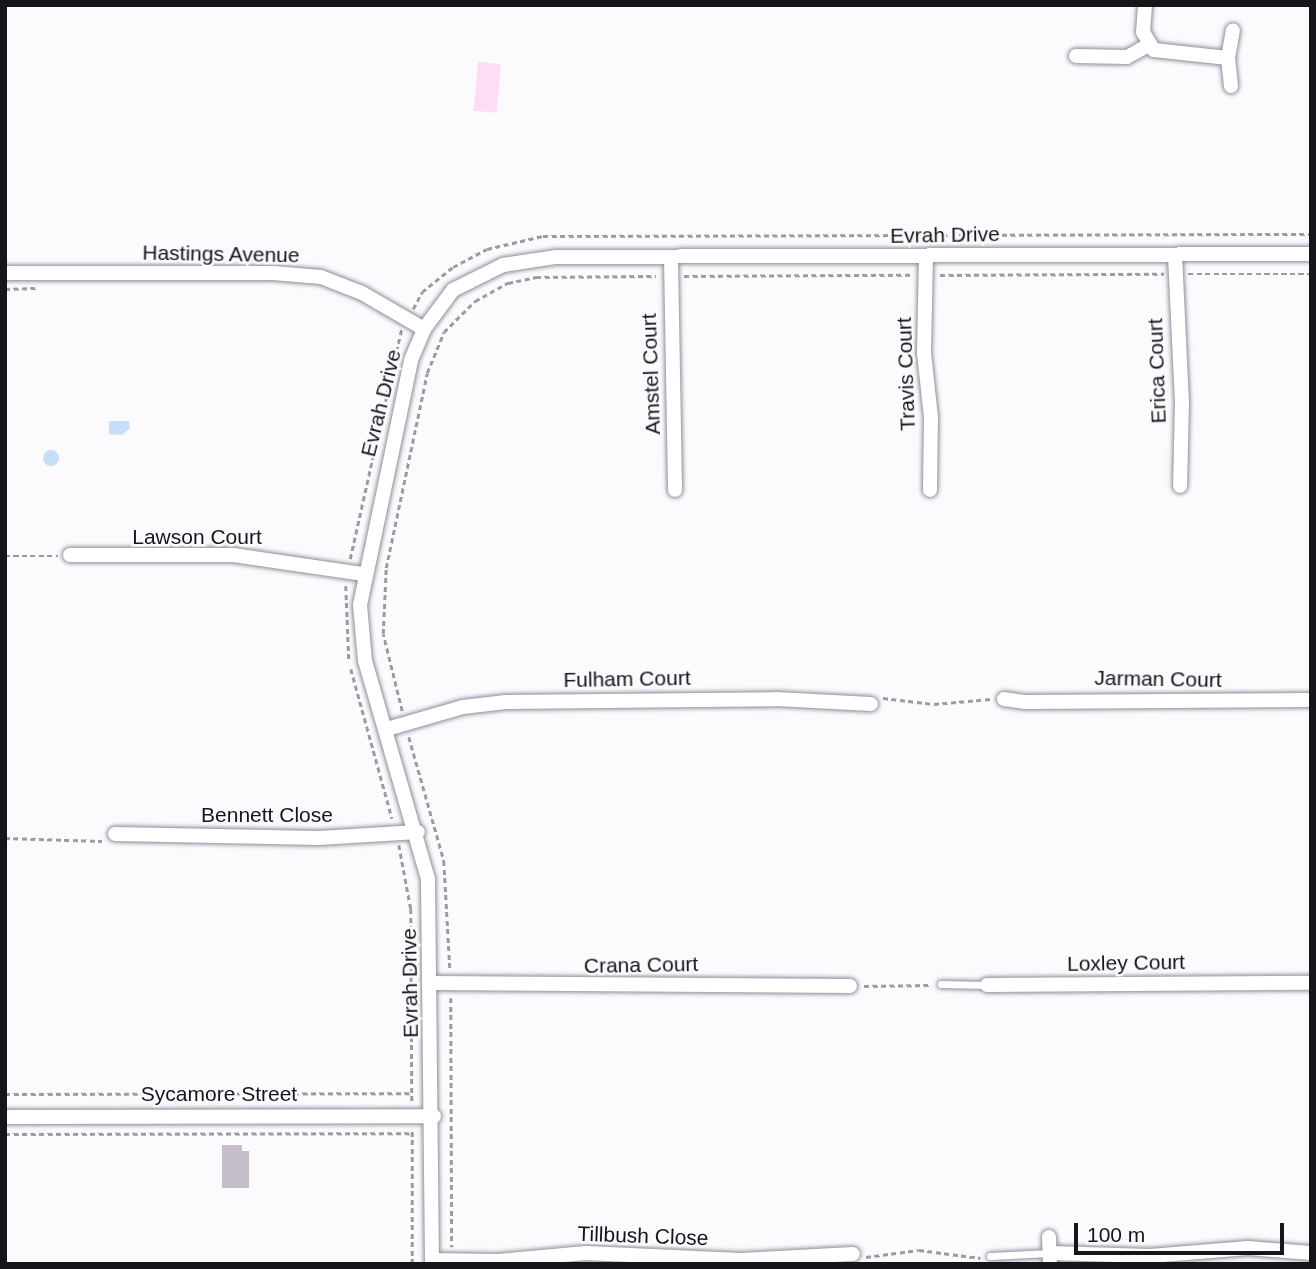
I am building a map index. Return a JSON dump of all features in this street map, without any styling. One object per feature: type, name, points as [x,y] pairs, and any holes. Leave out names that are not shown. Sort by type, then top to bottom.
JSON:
[{"type":"street","points":[[1145,5],[1143,32],[1149,45],[1168,54],[1228,58]]},
{"type":"street","points":[[1231,86],[1228,58],[1233,30]]},
{"type":"street","points":[[1076,56],[1127,57],[1149,45]]},
{"type":"street","name":"Evrah Drive","points":[[432,1262],[432,983],[428,879],[418,832],[363,647],[364,574],[411,360],[424,329],[453,290],[503,265],[556,257],[1311,254]]},
{"type":"street","name":"Erica Court","points":[[1175,255],[1182,401],[1180,486]]},
{"type":"street","name":"Travis Court","points":[[926,256],[923,353],[931,417],[930,490]]},
{"type":"street","name":"Amstel Court","points":[[671,258],[669,325],[675,490]]},
{"type":"street","name":"Hastings Avenue","points":[[5,274],[273,273],[321,277],[362,293],[424,329]]},
{"type":"street","name":"Lawson Court","points":[[70,555],[233,555],[364,574]]},
{"type":"street","name":"Fulham Court","points":[[387,729],[463,707],[506,702],[776,699],[871,704]]},
{"type":"street","name":"Jarman Court","points":[[1004,699],[1026,702],[1311,700]]},
{"type":"street","name":"Bennett Close","points":[[115,834],[319,838],[418,832]]},
{"type":"street","name":"Crana Court","points":[[432,983],[850,986]]},
{"type":"street","name":"Loxley Court","points":[[987,985],[1311,984]]},
{"type":"street","name":"Sycamore Street","points":[[5,1117],[433,1116]]},
{"type":"street","points":[[1049,1237],[1051,1258],[1150,1256],[1248,1248],[1311,1253]]},
{"type":"street","name":"Tillbush Close","points":[[432,1262],[498,1261],[586,1253],[741,1260],[853,1254]]},
{"type":"lane","name":"Loxley Court","points":[[941,984],[987,985]]},
{"type":"lane","points":[[990,1256],[1051,1258]]},
{"type":"path","points":[[412,1264],[411,909],[408,872],[350,662],[345,622],[348,572],[400,333],[422,292],[453,267],[486,249],[543,236],[1311,234]]},
{"type":"path","points":[[452,1260],[450,983],[444,861],[388,668],[383,604],[427,373],[444,332],[475,301],[508,283],[536,277],[1311,274]]},
{"type":"path","points":[[5,289],[46,288]]},
{"type":"path","points":[[392,327],[400,333]]},
{"type":"path","points":[[5,556],[70,555]]},
{"type":"path","points":[[871,704],[887,696],[934,704],[1004,699]]},
{"type":"path","points":[[5,838],[97,843],[115,834]]},
{"type":"path","points":[[850,986],[941,984]]},
{"type":"path","points":[[5,1094],[412,1093]]},
{"type":"path","points":[[5,1134],[413,1133]]},
{"type":"path","points":[[853,1254],[872,1258],[919,1250],[977,1259],[990,1256]]},
{"type":"shaded area","points":[[478,62],[501,64],[497,113],[474,111]]},
{"type":"water","points":[[109,421],[129,421],[130,428],[122,435],[109,434]]},
{"type":"water","points":[[51,450],[59,458],[51,466],[43,458]]},
{"type":"building","points":[[222,1145],[242,1145],[242,1151],[249,1151],[249,1188],[222,1188]]}]
